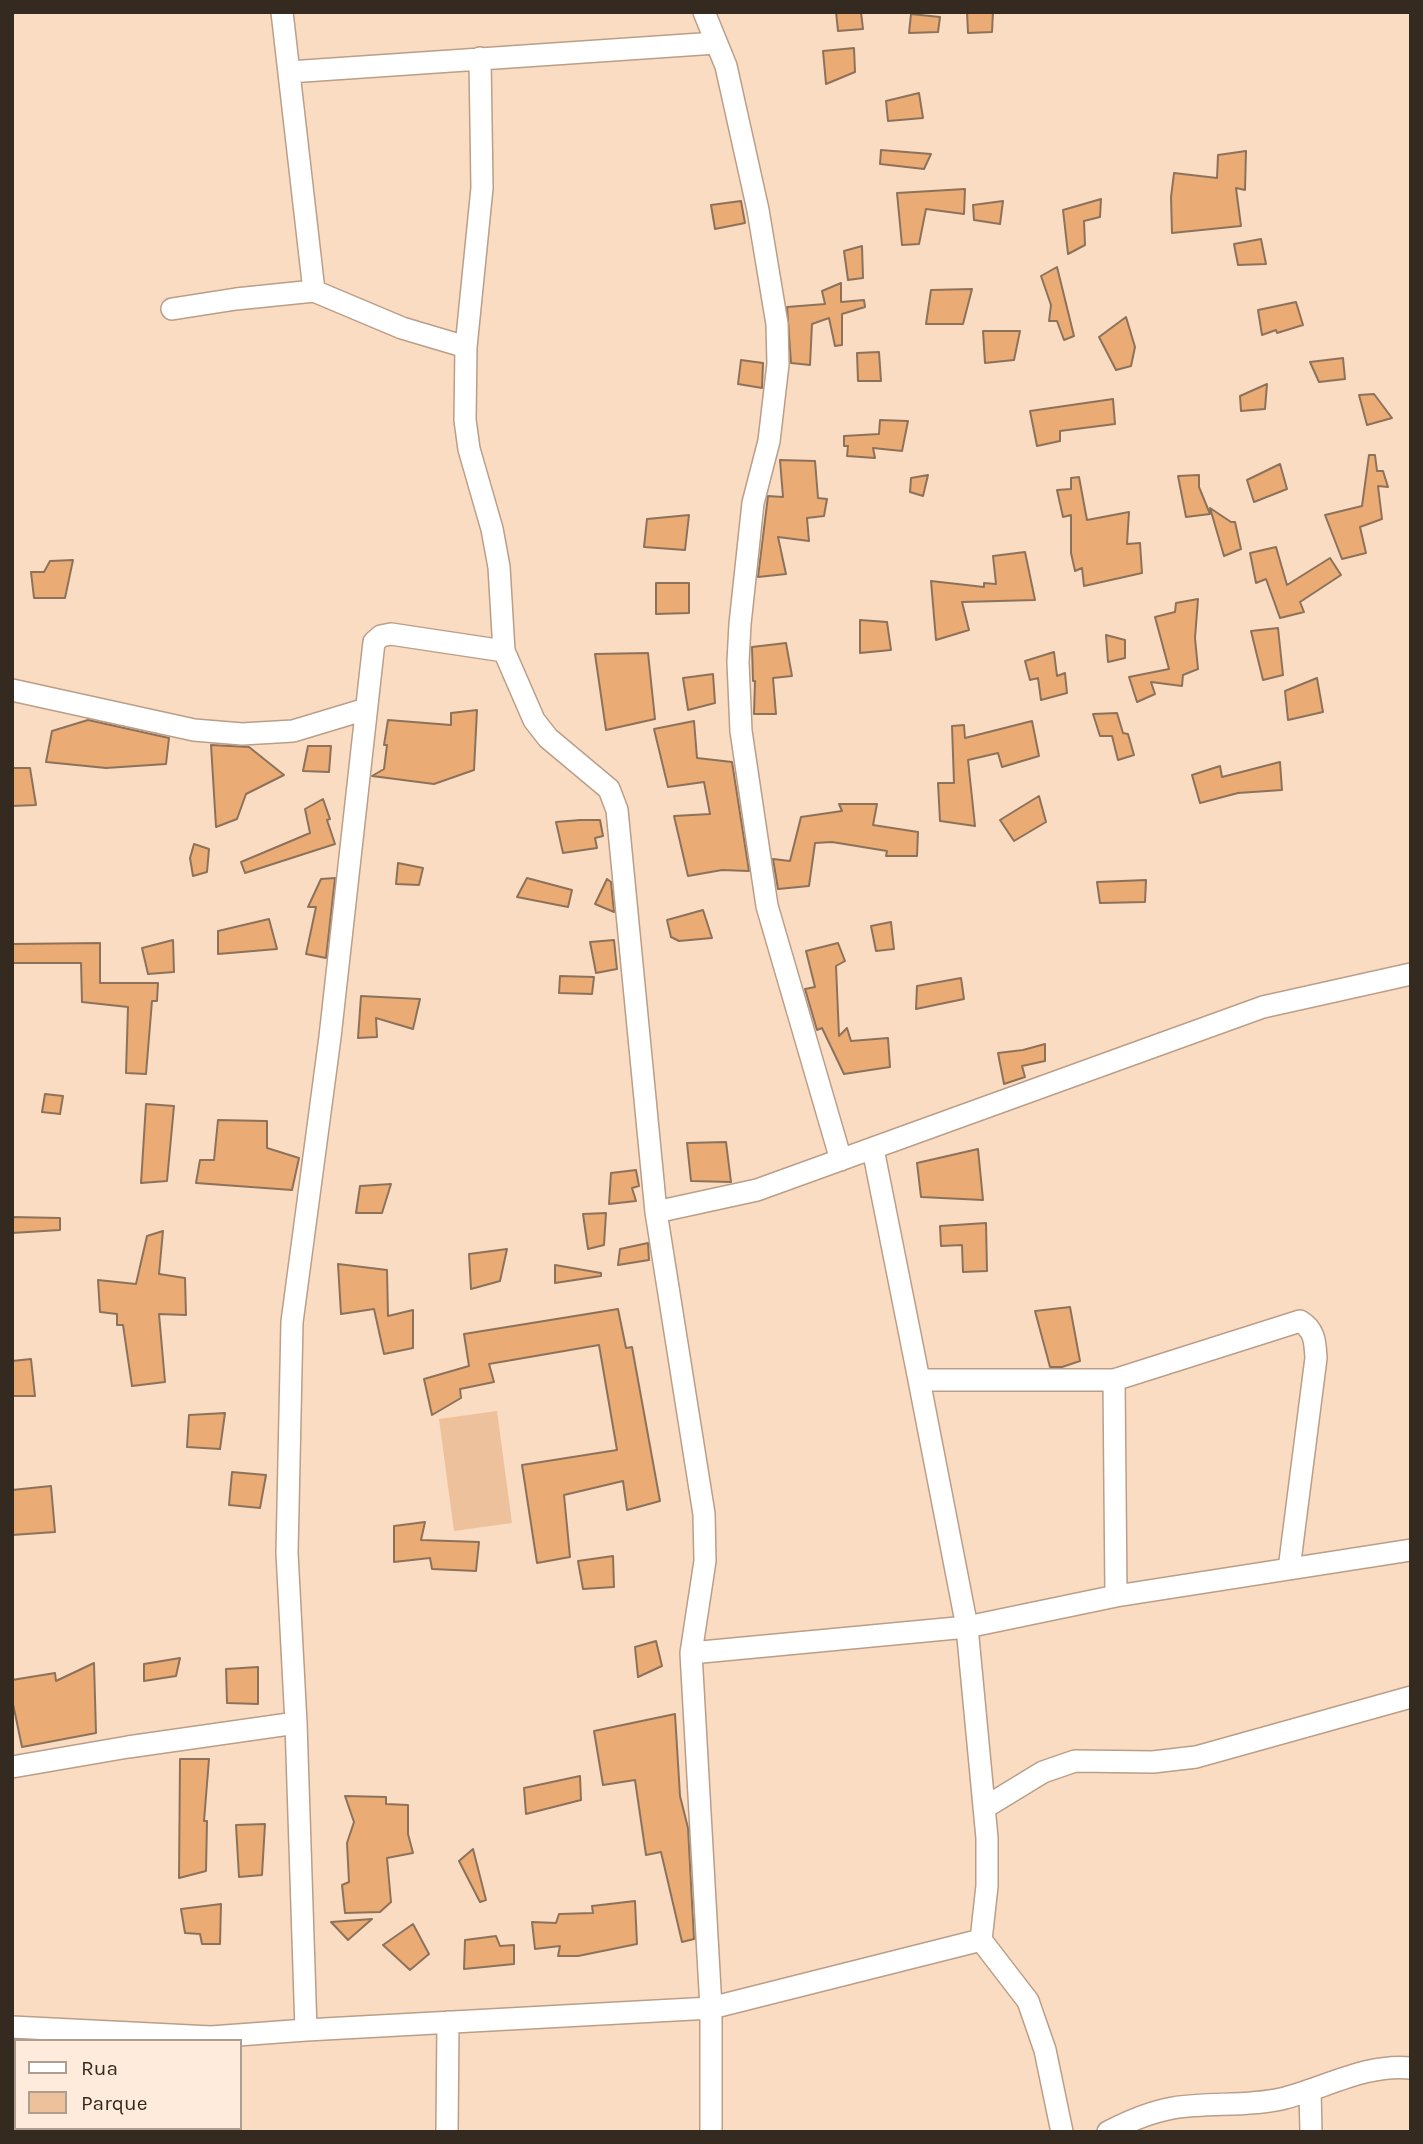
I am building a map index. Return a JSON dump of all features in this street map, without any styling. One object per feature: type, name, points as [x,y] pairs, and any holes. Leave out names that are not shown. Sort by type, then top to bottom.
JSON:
[{"type":"street","points":[[282,12],[314,291]]},
{"type":"street","points":[[704,12],[726,66],[758,210],[777,324],[778,365],[769,441],[753,503],[740,624],[737,662],[741,731],[766,906],[841,1160]]},
{"type":"street","points":[[289,72],[716,43]]},
{"type":"street","points":[[480,58],[482,188],[466,347],[465,420],[469,449],[492,529],[499,567],[504,651],[534,720],[548,738],[610,789],[617,810],[656,1212],[704,1514],[705,1561],[691,1653],[711,2008],[710,2132]]},
{"type":"street","points":[[172,309],[314,291],[402,327],[466,347]]},
{"type":"street","points":[[306,2030],[296,1723],[287,1553],[292,1322],[330,1037],[374,642],[381,636],[391,634],[504,651]]},
{"type":"street","points":[[12,690],[194,730],[242,734],[293,731],[366,709]]},
{"type":"street","points":[[656,1212],[757,1190],[1263,1007],[1411,974]]},
{"type":"street","points":[[873,1149],[967,1627],[987,1838],[987,1885],[981,1940],[1028,2001],[1045,2050],[1062,2132]]},
{"type":"street","points":[[919,1380],[1114,1380],[1300,1321],[1310,1327],[1315,1339],[1316,1358],[1289,1569]]},
{"type":"street","points":[[1114,1380],[1116,1596]]},
{"type":"street","points":[[691,1653],[967,1627],[1116,1596],[1411,1550]]},
{"type":"street","points":[[984,1808],[1043,1772],[1075,1761],[1153,1762],[1196,1757],[1411,1697]]},
{"type":"street","points":[[12,1767],[296,1723]]},
{"type":"street","points":[[12,2027],[211,2039],[306,2030],[711,2008],[981,1940]]},
{"type":"street","points":[[447,2132],[448,2022]]},
{"type":"street","points":[[1108,2132],[1135,2118],[1174,2108],[1278,2100],[1356,2075],[1400,2067],[1411,2068]]},
{"type":"street","points":[[1310,2090],[1311,2132]]},
{"type":"green space","points":[[497,1411],[512,1523],[454,1531],[439,1419]]},
{"type":"building","points":[[836,12],[861,12],[863,29],[838,31]]},
{"type":"building","points":[[967,12],[993,12],[992,32],[968,33]]},
{"type":"building","points":[[911,14],[940,17],[938,32],[909,33]]},
{"type":"building","points":[[854,48],[855,72],[826,84],[823,51]]},
{"type":"building","points":[[919,93],[923,118],[888,121],[886,101]]},
{"type":"building","points":[[881,150],[931,154],[924,169],[880,164]]},
{"type":"building","points":[[1246,151],[1245,190],[1236,188],[1241,226],[1172,233],[1171,197],[1174,173],[1217,178],[1218,155]]},
{"type":"building","points":[[965,189],[964,214],[926,209],[919,244],[902,245],[897,193]]},
{"type":"building","points":[[1101,199],[1100,217],[1084,221],[1085,245],[1068,254],[1063,210]]},
{"type":"building","points":[[741,201],[745,223],[715,229],[711,205]]},
{"type":"building","points":[[1003,201],[1000,224],[974,220],[973,205]]},
{"type":"building","points":[[1261,239],[1266,264],[1238,265],[1234,244]]},
{"type":"building","points":[[862,246],[863,278],[848,280],[844,251]]},
{"type":"building","points":[[1057,267],[1074,336],[1064,340],[1057,321],[1049,321],[1051,305],[1041,276]]},
{"type":"building","points":[[841,283],[841,302],[864,300],[865,307],[842,314],[842,345],[835,346],[829,318],[812,324],[810,365],[791,363],[787,307],[825,304],[822,291]]},
{"type":"building","points":[[972,289],[963,324],[926,324],[931,290]]},
{"type":"building","points":[[1296,302],[1303,325],[1262,335],[1258,310]]},
{"type":"building","points":[[1126,317],[1135,347],[1131,366],[1116,370],[1099,337]]},
{"type":"building","points":[[983,331],[1020,331],[1014,360],[985,363]]},
{"type":"building","points":[[879,352],[881,381],[858,381],[857,353]]},
{"type":"building","points":[[1343,358],[1345,379],[1319,382],[1310,362]]},
{"type":"building","points":[[741,360],[763,363],[762,388],[738,384]]},
{"type":"building","points":[[1267,384],[1265,409],[1241,411],[1240,396]]},
{"type":"building","points":[[1374,394],[1392,418],[1367,425],[1359,395]]},
{"type":"building","points":[[1113,399],[1115,424],[1060,431],[1060,441],[1037,446],[1030,411]]},
{"type":"building","points":[[880,420],[908,421],[902,451],[873,448],[875,458],[847,456],[848,446],[844,446],[844,436],[879,434]]},
{"type":"building","points":[[1369,455],[1375,455],[1377,471],[1383,471],[1388,487],[1378,486],[1382,519],[1360,527],[1366,553],[1342,559],[1325,515],[1362,506]]},
{"type":"building","points":[[780,460],[815,461],[818,498],[827,499],[824,516],[807,518],[809,541],[778,537],[786,574],[758,577],[768,496],[783,497]]},
{"type":"building","points":[[1280,464],[1287,489],[1254,502],[1247,480]]},
{"type":"building","points":[[928,475],[923,496],[910,492],[911,478]]},
{"type":"building","points":[[1199,475],[1199,487],[1210,514],[1186,517],[1178,476]]},
{"type":"building","points":[[1079,477],[1087,520],[1129,512],[1127,544],[1140,543],[1142,573],[1084,586],[1082,568],[1075,571],[1071,553],[1071,515],[1063,517],[1057,490],[1071,489],[1071,478]]},
{"type":"building","points":[[1210,508],[1235,522],[1241,549],[1224,556]]},
{"type":"building","points":[[689,515],[685,550],[644,547],[647,519]]},
{"type":"building","points":[[1276,547],[1287,585],[1330,558],[1341,575],[1300,602],[1304,612],[1280,618],[1266,579],[1256,583],[1250,553]]},
{"type":"building","points":[[1025,552],[1035,600],[962,602],[969,630],[936,640],[931,581],[984,587],[984,583],[996,584],[993,556]]},
{"type":"building","points":[[73,560],[65,598],[34,598],[31,572],[44,572],[50,561]]},
{"type":"building","points":[[656,583],[689,583],[689,613],[656,614]]},
{"type":"building","points":[[1198,599],[1195,638],[1198,669],[1183,675],[1182,686],[1151,682],[1155,694],[1137,702],[1129,677],[1169,669],[1155,617],[1175,612],[1176,603]]},
{"type":"building","points":[[860,620],[887,622],[891,650],[860,653]]},
{"type":"building","points":[[1278,628],[1283,675],[1263,680],[1251,631]]},
{"type":"building","points":[[1106,635],[1125,640],[1125,658],[1108,662]]},
{"type":"building","points":[[786,643],[792,676],[773,678],[776,714],[754,714],[752,647]]},
{"type":"building","points":[[1054,652],[1057,676],[1065,673],[1067,693],[1041,700],[1038,678],[1030,680],[1025,661]]},
{"type":"building","points":[[648,653],[655,719],[606,730],[595,654]]},
{"type":"building","points":[[713,674],[715,703],[688,710],[683,678]]},
{"type":"building","points":[[1317,678],[1323,712],[1288,720],[1285,691]]},
{"type":"building","points":[[477,710],[474,770],[434,784],[372,776],[384,769],[388,720],[451,725],[451,713]]},
{"type":"building","points":[[1117,713],[1123,733],[1128,734],[1134,755],[1118,760],[1112,736],[1100,736],[1093,714]]},
{"type":"building","points":[[88,720],[169,738],[166,764],[106,768],[46,762],[52,731]]},
{"type":"building","points":[[694,721],[697,758],[732,762],[749,871],[722,870],[688,876],[674,816],[710,814],[704,782],[668,787],[654,729]]},
{"type":"building","points":[[1032,721],[1039,756],[1002,767],[998,753],[968,760],[975,826],[940,821],[938,783],[954,783],[952,726],[964,725],[965,738]]},
{"type":"building","points":[[211,745],[249,747],[284,775],[246,794],[237,819],[216,827]]},
{"type":"building","points":[[308,746],[331,746],[329,772],[303,771]]},
{"type":"building","points":[[1280,762],[1282,790],[1238,793],[1200,803],[1192,775],[1220,766],[1222,777]]},
{"type":"building","points":[[12,768],[30,768],[36,805],[12,806]]},
{"type":"building","points":[[1039,796],[1046,822],[1014,841],[1000,820]]},
{"type":"building","points":[[323,799],[335,844],[245,873],[241,862],[310,833],[305,809]]},
{"type":"building","points":[[839,804],[877,804],[873,825],[918,832],[917,856],[886,856],[887,851],[832,842],[815,843],[809,886],[778,889],[773,859],[790,861],[801,817],[842,811]]},
{"type":"building","points":[[600,820],[603,836],[595,838],[597,848],[563,853],[556,822]]},
{"type":"building","points":[[194,844],[209,849],[207,872],[193,876],[190,858]]},
{"type":"building","points":[[398,863],[423,868],[419,885],[396,884]]},
{"type":"building","points":[[335,878],[326,958],[306,954],[316,907],[308,907],[321,879]]},
{"type":"building","points":[[527,878],[572,890],[568,907],[517,897]]},
{"type":"building","points":[[607,879],[611,882],[614,912],[595,904]]},
{"type":"building","points":[[1146,880],[1145,902],[1100,903],[1097,882]]},
{"type":"building","points":[[703,910],[712,938],[679,941],[671,937],[667,920]]},
{"type":"building","points":[[269,919],[277,949],[218,954],[218,931]]},
{"type":"building","points":[[891,922],[894,949],[876,951],[871,926]]},
{"type":"building","points":[[173,940],[174,972],[148,974],[142,948]]},
{"type":"building","points":[[614,940],[617,969],[596,973],[590,942]]},
{"type":"building","points":[[100,943],[100,983],[158,983],[157,1001],[152,1001],[146,1074],[126,1073],[128,1007],[82,1002],[81,963],[12,963],[12,944]]},
{"type":"building","points":[[838,943],[845,961],[836,966],[839,1036],[847,1028],[851,1041],[888,1038],[890,1067],[844,1074],[822,1028],[817,1030],[805,989],[815,987],[806,951]]},
{"type":"building","points":[[560,976],[594,977],[592,994],[559,993]]},
{"type":"building","points":[[961,978],[964,999],[916,1009],[917,986]]},
{"type":"building","points":[[361,996],[420,999],[413,1029],[376,1018],[377,1037],[358,1038]]},
{"type":"building","points":[[1045,1044],[1045,1061],[1022,1066],[1025,1077],[1004,1084],[998,1053]]},
{"type":"building","points":[[45,1094],[63,1096],[60,1114],[42,1112]]},
{"type":"building","points":[[146,1104],[174,1106],[167,1181],[141,1183]]},
{"type":"building","points":[[218,1120],[267,1121],[267,1148],[299,1158],[292,1190],[196,1183],[200,1160],[214,1160]]},
{"type":"building","points":[[726,1142],[731,1182],[691,1181],[687,1143]]},
{"type":"building","points":[[978,1149],[983,1200],[921,1197],[917,1163]]},
{"type":"building","points":[[636,1170],[639,1186],[632,1188],[636,1201],[609,1204],[611,1173]]},
{"type":"building","points":[[391,1184],[382,1213],[356,1213],[360,1186]]},
{"type":"building","points":[[606,1213],[604,1245],[588,1249],[583,1214]]},
{"type":"building","points":[[12,1217],[60,1218],[60,1230],[12,1233]]},
{"type":"building","points":[[986,1223],[987,1271],[963,1272],[962,1245],[941,1246],[940,1226]]},
{"type":"building","points":[[163,1231],[159,1274],[185,1278],[186,1315],[159,1314],[165,1382],[132,1386],[123,1325],[117,1325],[117,1314],[100,1312],[98,1280],[136,1284],[147,1236]]},
{"type":"building","points":[[648,1243],[649,1260],[618,1265],[620,1249]]},
{"type":"building","points":[[507,1249],[500,1281],[471,1289],[469,1254]]},
{"type":"building","points":[[338,1264],[387,1270],[388,1316],[413,1310],[413,1348],[384,1354],[374,1309],[341,1314]]},
{"type":"building","points":[[555,1265],[601,1273],[601,1276],[555,1283]]},
{"type":"building","points":[[1070,1307],[1080,1361],[1062,1367],[1050,1367],[1035,1311]]},
{"type":"building","points":[[618,1309],[626,1348],[632,1347],[660,1501],[627,1510],[623,1481],[564,1495],[570,1557],[537,1563],[522,1465],[617,1450],[599,1345],[489,1364],[494,1382],[460,1389],[461,1398],[432,1415],[424,1379],[469,1366],[464,1334]]},
{"type":"building","points":[[31,1359],[35,1396],[12,1396],[12,1361]]},
{"type":"building","points":[[225,1413],[220,1449],[187,1447],[189,1415]]},
{"type":"building","points":[[232,1472],[266,1475],[260,1508],[229,1505]]},
{"type":"building","points":[[51,1486],[55,1532],[12,1535],[12,1490]]},
{"type":"building","points":[[425,1522],[421,1540],[479,1542],[476,1571],[432,1569],[430,1558],[394,1562],[394,1526]]},
{"type":"building","points":[[613,1556],[614,1587],[583,1589],[578,1561]]},
{"type":"building","points":[[656,1641],[662,1666],[638,1677],[635,1647]]},
{"type":"building","points":[[180,1658],[176,1676],[144,1681],[144,1664]]},
{"type":"building","points":[[94,1663],[96,1733],[22,1747],[12,1699],[12,1680],[55,1673],[56,1681]]},
{"type":"building","points":[[258,1667],[258,1704],[227,1703],[226,1669]]},
{"type":"building","points":[[675,1714],[680,1796],[688,1828],[694,1939],[682,1942],[661,1852],[646,1855],[635,1780],[603,1785],[594,1731]]},
{"type":"building","points":[[180,1759],[209,1759],[204,1821],[207,1821],[206,1871],[179,1878]]},
{"type":"building","points":[[580,1776],[581,1800],[526,1814],[524,1788]]},
{"type":"building","points":[[345,1796],[386,1797],[386,1804],[408,1805],[408,1834],[413,1853],[387,1858],[391,1902],[380,1912],[345,1913],[342,1885],[349,1882],[347,1843],[354,1822]]},
{"type":"building","points":[[265,1824],[262,1875],[239,1877],[236,1825]]},
{"type":"building","points":[[473,1849],[486,1900],[480,1902],[459,1861]]},
{"type":"building","points":[[635,1901],[637,1944],[578,1956],[558,1956],[560,1946],[535,1949],[532,1922],[556,1923],[559,1914],[593,1913],[592,1906]]},
{"type":"building","points":[[221,1904],[220,1944],[202,1944],[200,1934],[185,1933],[181,1909]]},
{"type":"building","points":[[372,1919],[348,1940],[331,1922]]},
{"type":"building","points":[[413,1924],[429,1954],[410,1970],[383,1945]]},
{"type":"building","points":[[496,1936],[500,1946],[514,1945],[514,1964],[464,1969],[465,1940]]}]
